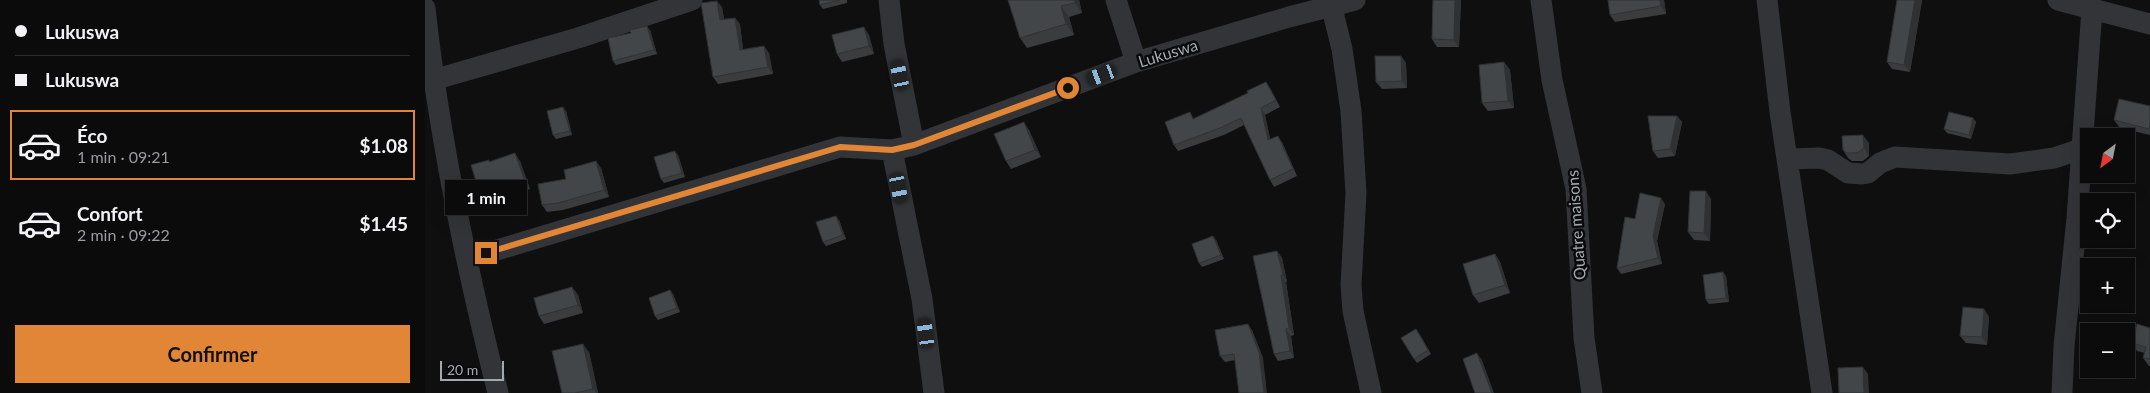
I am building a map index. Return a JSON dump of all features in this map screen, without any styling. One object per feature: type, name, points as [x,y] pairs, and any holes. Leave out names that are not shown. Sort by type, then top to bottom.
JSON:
[{"type":"street","points":[[433,80],[577,38],[692,0]]},
{"type":"street","points":[[889,0],[894,44],[914,145]]},
{"type":"street","points":[[1116,0],[1136,62]]},
{"type":"street","name":"Lukuswa","points":[[467,259],[840,147],[892,150],[914,145],[1136,62],[1331,3],[1355,0]]},
{"type":"street","name":"Quatre maisons","points":[[1541,0],[1555,94],[1575,189],[1583,338],[1592,393]]},
{"type":"street","points":[[1767,0],[1787,159],[1821,393]]},
{"type":"street","points":[[2058,0],[2150,24]]},
{"type":"street","points":[[1331,3],[1342,50],[1351,111],[1356,193],[1351,285],[1353,311],[1371,393]]},
{"type":"street","points":[[425,8],[433,80],[467,259],[498,393]]},
{"type":"street","points":[[2082,128],[2091,9]]},
{"type":"street","points":[[1787,159],[1819,158],[1829,160],[1849,173],[1862,174],[1868,173],[1880,163],[1895,157],[2010,164],[2054,158],[2080,149]]},
{"type":"street","points":[[892,150],[922,299],[934,393]]},
{"type":"street","points":[[2062,393],[2064,346],[2080,161]]},
{"type":"building","points":[[819,0],[840,0],[820,5]]},
{"type":"building","points":[[1008,0],[1074,0],[1075,3],[1061,6],[1066,24],[1020,38]]},
{"type":"building","points":[[1433,0],[1455,0],[1454,40],[1432,39]]},
{"type":"building","points":[[1608,0],[1660,0],[1661,6],[1610,15]]},
{"type":"building","points":[[1897,0],[1915,0],[1904,65],[1887,62]]},
{"type":"building","points":[[717,1],[720,20],[735,18],[740,50],[764,46],[768,67],[713,77],[701,3]]},
{"type":"building","points":[[647,26],[654,50],[613,61],[608,38],[631,33],[630,30]]},
{"type":"building","points":[[864,27],[869,46],[837,54],[832,35]]},
{"type":"building","points":[[1375,56],[1401,56],[1402,81],[1376,82]]},
{"type":"building","points":[[1504,62],[1508,101],[1482,103],[1479,65]]},
{"type":"building","points":[[1266,82],[1276,100],[1261,108],[1268,140],[1278,136],[1293,169],[1270,180],[1241,118],[1174,145],[1165,122],[1190,112],[1193,119],[1248,93],[1247,91]]},
{"type":"building","points":[[2119,99],[2150,106],[2149,129],[2114,120]]},
{"type":"building","points":[[563,107],[570,131],[553,135],[547,111]]},
{"type":"building","points":[[1949,112],[1973,118],[1969,135],[1944,129]]},
{"type":"building","points":[[1648,116],[1677,116],[1670,149],[1653,151]]},
{"type":"building","points":[[1024,122],[1035,150],[1006,161],[994,134]]},
{"type":"building","points":[[1863,135],[1864,148],[1857,153],[1847,153],[1843,150],[1842,136]]},
{"type":"building","points":[[675,151],[682,173],[661,179],[654,157]]},
{"type":"building","points":[[515,153],[525,181],[480,194],[471,165],[489,160],[489,162]]},
{"type":"building","points":[[596,161],[604,190],[558,203],[542,205],[538,184],[566,179],[564,170]]},
{"type":"building","points":[[1690,191],[1706,191],[1704,233],[1688,232]]},
{"type":"building","points":[[1640,193],[1661,198],[1653,236],[1658,258],[1617,268],[1625,217],[1635,219]]},
{"type":"building","points":[[836,216],[843,235],[823,242],[816,222]]},
{"type":"building","points":[[1213,236],[1221,255],[1199,263],[1192,244]]},
{"type":"building","points":[[1277,251],[1283,275],[1281,275],[1289,328],[1286,329],[1290,351],[1274,354],[1253,256]]},
{"type":"building","points":[[1495,254],[1505,285],[1473,295],[1463,264]]},
{"type":"building","points":[[1723,272],[1726,298],[1706,300],[1703,275]]},
{"type":"building","points":[[572,287],[578,305],[539,316],[534,298]]},
{"type":"building","points":[[670,290],[677,308],[655,316],[649,298]]},
{"type":"building","points":[[1963,307],[1984,309],[1982,337],[1960,336]]},
{"type":"building","points":[[1248,324],[1259,352],[1264,393],[1239,393],[1234,354],[1220,356],[1215,330]]},
{"type":"building","points":[[2137,324],[2150,328],[2150,359],[2143,358],[2146,347],[2135,344]]},
{"type":"building","points":[[1416,329],[1428,350],[1414,359],[1401,338]]},
{"type":"building","points":[[583,344],[593,389],[575,393],[562,393],[552,351]]},
{"type":"building","points":[[1477,353],[1492,393],[1475,393],[1463,359]]},
{"type":"building","points":[[1863,367],[1864,393],[1839,393],[1838,368]]},
{"type":"route","points":[[486,253],[840,147],[892,150],[914,145],[1068,88]]}]
